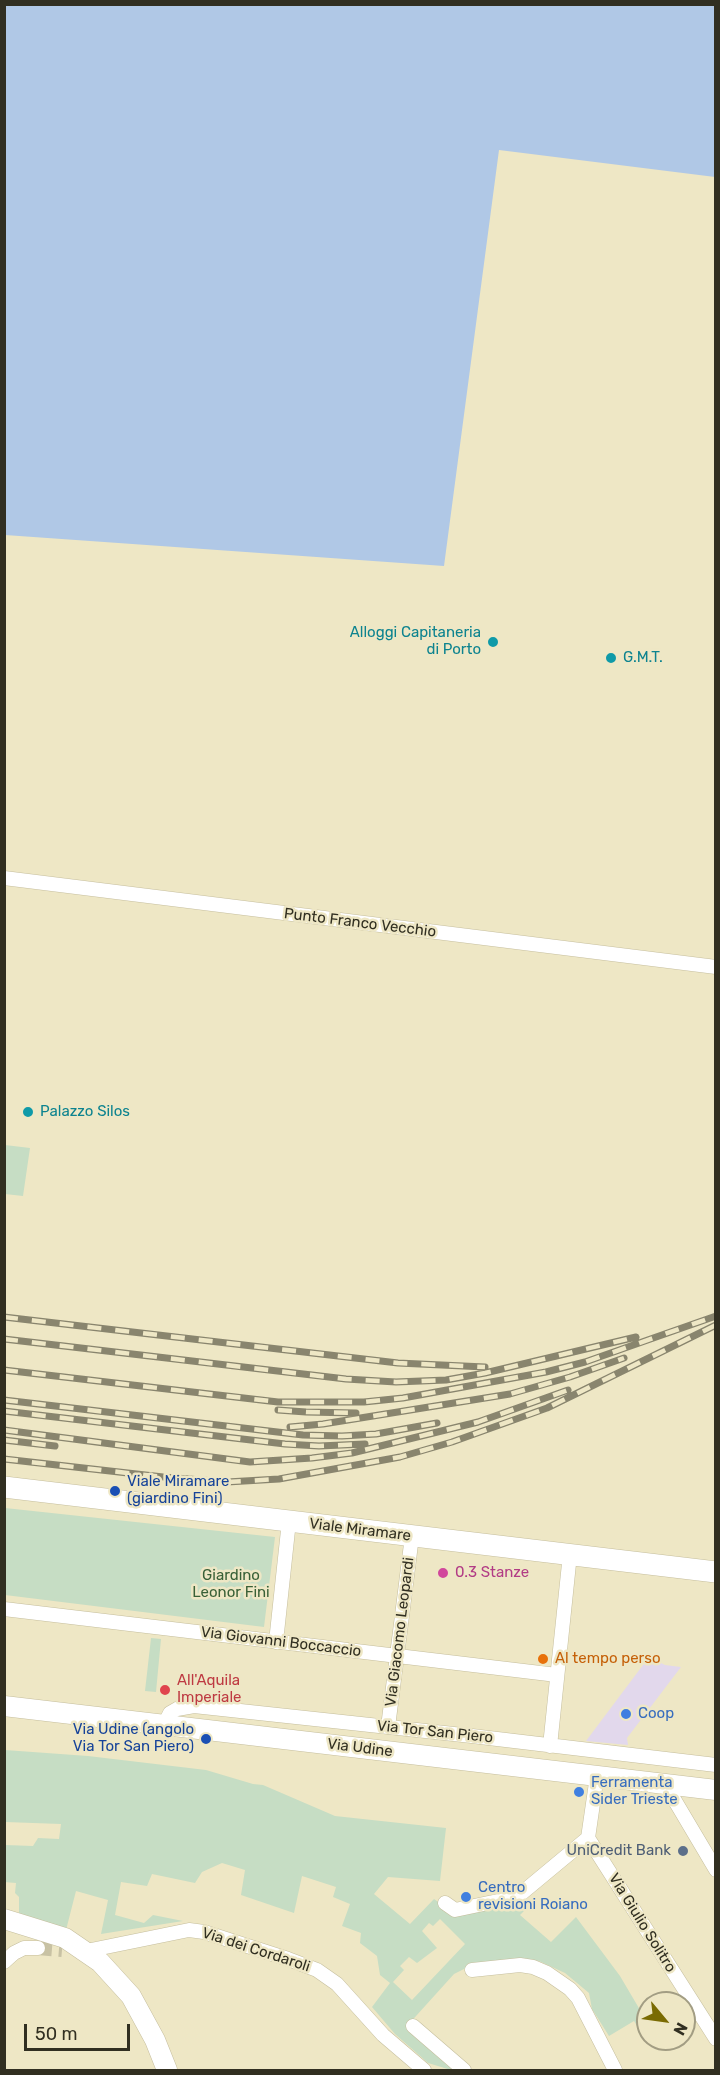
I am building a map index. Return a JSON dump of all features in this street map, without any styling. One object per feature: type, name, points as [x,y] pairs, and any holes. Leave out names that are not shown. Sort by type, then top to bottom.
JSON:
[{"type":"main road","name":"Viale Miramare","points":[[4,1487],[716,1572]]},
{"type":"main road","name":"Via Udine","points":[[4,1706],[716,1790]]},
{"type":"main road","points":[[4,1918],[40,1929],[72,1947],[116,1978],[131,1996],[155,2040],[167,2070]]},
{"type":"street","name":"Punto Franco Vecchio","points":[[4,878],[716,967]]},
{"type":"street","points":[[276,1642],[289,1521]]},
{"type":"street","name":"Via Giacomo Leopardi","points":[[388,1727],[412,1536]]},
{"type":"street","points":[[550,1746],[570,1554]]},
{"type":"street","name":"Via Giovanni Boccaccio","points":[[4,1609],[557,1675]]},
{"type":"street","name":"Via Tor San Piero","points":[[164,1725],[170,1713],[177,1709],[194,1706],[716,1765]]},
{"type":"street","points":[[445,1903],[455,1910],[517,1897],[588,1838],[597,1776]]},
{"type":"street","points":[[665,1784],[716,1870]]},
{"type":"street","name":"Via Giulio Solitro","points":[[588,1838],[716,2039]]},
{"type":"street","name":"Via dei Cordaroli","points":[[72,1947],[189,1930],[204,1932],[288,1959],[318,1970],[337,1984],[383,2035],[424,2070]]},
{"type":"street","points":[[4,1962],[24,1948],[38,1948]]},
{"type":"street","points":[[472,1970],[520,1965],[533,1967],[547,1973],[570,1989],[578,1998],[615,2070]]},
{"type":"street","points":[[413,2026],[464,2070]]},
{"type":"shaded area","name":"Coop","points":[[649,1657],[665,1665],[681,1667],[627,1738],[628,1745],[586,1741]]},
{"type":"green space","points":[[5,1145],[30,1148],[23,1196],[5,1194]]},
{"type":"green space","name":"Giardino Leonor Fini","points":[[5,1508],[275,1537],[264,1627],[5,1595]]},
{"type":"green space","points":[[151,1638],[161,1639],[156,1692],[145,1691]]},
{"type":"green space","points":[[5,1750],[88,1756],[206,1770],[263,1785],[335,1816],[446,1828],[440,1881],[388,1877],[374,1894],[410,1924],[434,1899],[454,1913],[518,1900],[530,1905],[520,1915],[551,1942],[576,1917],[620,1976],[636,2003],[636,2024],[634,2021],[609,2036],[592,2009],[589,1993],[565,1973],[539,1961],[517,1959],[472,1965],[454,1974],[407,2026],[457,2070],[428,2063],[395,2034],[372,2007],[390,1983],[380,1975],[377,1956],[360,1943],[361,1933],[342,1926],[350,1904],[333,1897],[336,1887],[302,1876],[294,1913],[241,1895],[245,1870],[222,1863],[202,1872],[195,1883],[152,1874],[147,1886],[121,1882],[115,1915],[144,1923],[153,1915],[183,1921],[101,1934],[108,1900],[76,1891],[66,1930],[19,1914],[19,1897],[15,1893],[16,1883],[4,1882],[5,1845],[33,1846],[38,1838],[59,1839],[61,1824],[5,1822]],"holes":[[[440,1919],[465,1944],[412,2000],[393,1982],[404,1970],[400,1966],[409,1957],[417,1963],[437,1948],[422,1931],[429,1923],[433,1926]]]},
{"type":"water","points":[[4,5],[715,5],[715,177],[499,150],[444,566],[5,535]]},
{"type":"tunnel","points":[[38,1948],[62,1950]]},
{"type":"railway","points":[[4,1370],[278,1402],[364,1402],[403,1398],[546,1372],[585,1362],[716,1316]]},
{"type":"railway","points":[[4,1317],[398,1363],[485,1367]]},
{"type":"railway","points":[[4,1459],[227,1482],[279,1479],[400,1457],[452,1442],[547,1408],[716,1325]]},
{"type":"railway","points":[[4,1339],[346,1379],[396,1382],[446,1380],[485,1373],[636,1337]]},
{"type":"railway","points":[[290,1427],[323,1424],[510,1394],[570,1377],[624,1358]]},
{"type":"railway","points":[[4,1430],[250,1462],[312,1458],[352,1453],[478,1422],[568,1390]]},
{"type":"railway","points":[[4,1400],[303,1435],[376,1434],[437,1423]]},
{"type":"railway","points":[[278,1410],[356,1413]]},
{"type":"railway","points":[[4,1411],[285,1444],[319,1446],[365,1444]]},
{"type":"railway","points":[[4,1440],[55,1446]]},
{"type":"place","name":"Alloggi Capitaneria di Porto","points":[[493,642]]},
{"type":"place","name":"G.M.T.","points":[[611,658]]},
{"type":"place","name":"Palazzo Silos","points":[[28,1112]]},
{"type":"place","name":"Viale Miramare (giardino Fini)","points":[[115,1491]]},
{"type":"place","name":"0.3 Stanze","points":[[443,1573]]},
{"type":"place","name":"Al tempo perso","points":[[543,1659]]},
{"type":"place","name":"All'Aquila Imperiale","points":[[165,1690]]},
{"type":"place","name":"Coop","points":[[626,1714]]},
{"type":"place","name":"Via Udine (angolo Via Tor San Piero)","points":[[206,1739]]},
{"type":"place","name":"Ferramenta Sider Trieste","points":[[579,1792]]},
{"type":"place","name":"UniCredit Bank","points":[[683,1851]]},
{"type":"place","name":"Centro revisioni Roiano","points":[[466,1897]]}]
